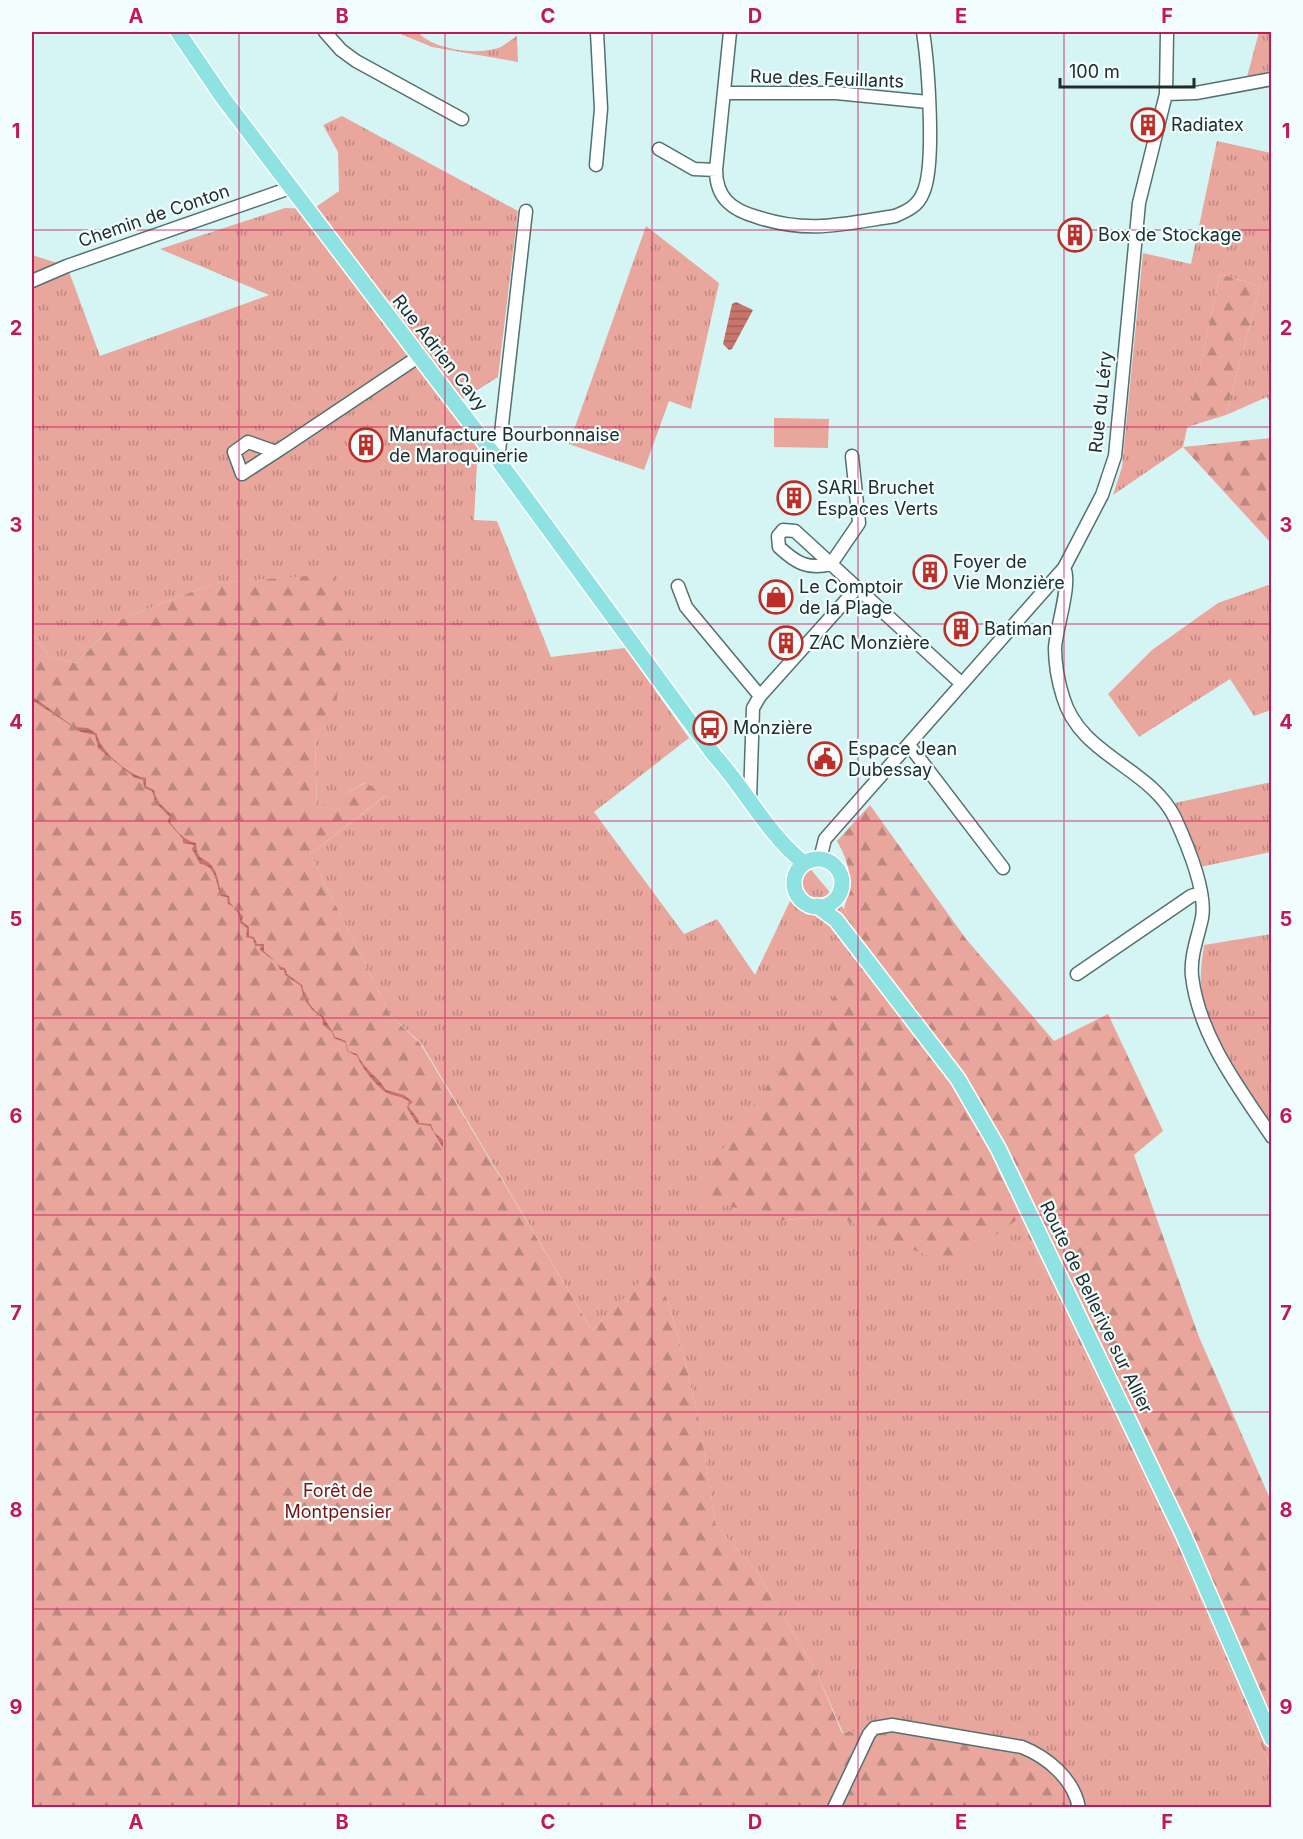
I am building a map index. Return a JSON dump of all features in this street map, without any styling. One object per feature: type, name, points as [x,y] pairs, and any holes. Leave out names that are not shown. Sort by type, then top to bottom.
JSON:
[{"type":"main road","name":"Rue Adrien Cavy","points":[[178,32],[290,188],[498,460],[715,756],[787,860],[795,876]]},
{"type":"main road","name":"Rue Adrien Cavy","points":[[715,756],[735,778],[786,849],[804,863]]},
{"type":"main road","points":[[820,859],[834,865],[839,872],[841,887],[833,901],[817,906],[803,901],[798,895],[795,876],[804,863],[820,859]]},
{"type":"main road","name":"Route de Bellerive sur Allier","points":[[833,901],[836,920]]},
{"type":"main road","name":"Route de Bellerive sur Allier","points":[[817,906],[836,920],[958,1079],[998,1148],[1183,1534],[1272,1739]]},
{"type":"street","points":[[325,32],[341,50],[356,61],[462,119]]},
{"type":"street","points":[[596,165],[601,108],[597,32]]},
{"type":"street","points":[[729,32],[716,170],[719,190],[732,208],[779,224],[821,227],[895,216],[914,206],[924,192],[928,165],[928,63],[923,32]]},
{"type":"street","name":"Rue du Léry","points":[[820,859],[825,839],[1064,568],[1102,495],[1115,456],[1139,203],[1166,94],[1167,32]]},
{"type":"street","points":[[1166,94],[1196,93],[1272,79]]},
{"type":"street","name":"Rue des Feuillants","points":[[724,93],[836,93],[928,102]]},
{"type":"street","points":[[659,150],[694,169],[716,170]]},
{"type":"street","name":"Chemin de Conton","points":[[32,281],[290,188]]},
{"type":"street","points":[[498,460],[526,211]]},
{"type":"street","points":[[276,452],[418,357]]},
{"type":"street","points":[[852,456],[859,523],[831,564],[962,684]]},
{"type":"street","points":[[1064,568],[1065,589],[1055,651],[1063,698],[1071,718],[1083,735],[1155,793],[1169,808],[1196,874],[1200,892],[1202,916],[1192,974],[1198,1006],[1210,1036],[1229,1072],[1272,1137]]},
{"type":"street","points":[[678,586],[686,607],[760,696]]},
{"type":"street","points":[[750,799],[753,708],[760,696],[857,588]]},
{"type":"street","points":[[909,745],[1003,868]]},
{"type":"street","points":[[735,778],[750,770]]},
{"type":"street","points":[[1077,974],[1200,892]]},
{"type":"street","points":[[834,1808],[869,1734],[874,1728],[892,1725],[1022,1747],[1038,1754],[1057,1769],[1068,1784],[1079,1808]]},
{"type":"green space","points":[[396,32],[418,32],[434,43],[469,51],[492,50],[517,36],[518,62],[432,47]]},
{"type":"green space","points":[[1259,32],[1271,32],[1271,72],[1247,77]]},
{"type":"green space","points":[[342,116],[518,211],[498,377],[460,401],[479,425],[474,520],[497,521],[551,657],[625,648],[689,738],[594,812],[684,934],[717,919],[755,975],[807,865],[844,909],[869,951],[854,972],[781,1221],[832,1214],[872,1231],[1019,1218],[1197,1591],[1271,1769],[1271,1807],[1079,1807],[874,1728],[843,1733],[817,1673],[756,1570],[716,1526],[700,1427],[686,1365],[668,1301],[651,1272],[592,1330],[421,1043],[391,1016],[310,854],[385,796],[364,783],[317,810],[315,735],[335,713],[333,575],[215,583],[117,621],[76,663],[50,657],[32,634],[32,255],[67,266],[100,356],[269,295],[160,249],[285,208],[313,209],[339,191],[338,152],[323,125]]},
{"type":"green space","points":[[1217,141],[1271,153],[1271,405],[1267,397],[1226,415],[1260,286],[1220,274],[1183,447],[1113,495],[1122,467],[1143,253],[1191,264]]},
{"type":"green space","points":[[646,226],[719,283],[691,409],[669,401],[644,470],[569,444]]},
{"type":"green space","points":[[1220,274],[1260,286],[1226,415],[1187,427]]},
{"type":"green space","points":[[774,418],[829,419],[828,448],[774,447]]},
{"type":"green space","points":[[1272,438],[1271,543],[1183,447]]},
{"type":"green space","name":"Forêt de Montpensier","points":[[333,574],[347,614],[335,714],[315,735],[317,809],[365,783],[386,795],[310,854],[391,1016],[420,1043],[592,1330],[651,1271],[668,1301],[686,1365],[700,1426],[716,1526],[756,1570],[817,1673],[842,1733],[892,1725],[1022,1747],[1057,1769],[1079,1807],[32,1807],[32,634],[50,657],[76,663],[117,621],[215,583]]},
{"type":"green space","points":[[1271,584],[1271,710],[1254,716],[1230,679],[1139,737],[1108,694],[1152,650],[1218,603]]},
{"type":"green space","points":[[1271,782],[1271,852],[1200,867],[1175,803]]},
{"type":"green space","points":[[870,805],[966,939],[1054,1041],[1108,1014],[1163,1131],[1134,1155],[1199,1337],[1271,1501],[1271,1769],[1197,1591],[1019,1218],[953,1267],[832,1214],[781,1221],[699,1197],[709,1169],[781,1066],[869,951],[844,909],[849,874],[846,859],[837,841]]},
{"type":"green space","points":[[1271,934],[1271,1126],[1240,1079],[1212,1026],[1202,991],[1201,968],[1204,945]]},
{"type":"shaded area","points":[[736,302],[753,310],[732,349],[729,350],[723,344],[732,304]]},
{"type":"shaded area","points":[[32,696],[74,727],[88,728],[97,734],[103,747],[116,762],[132,773],[146,778],[146,786],[154,790],[157,801],[173,816],[170,822],[185,838],[196,843],[200,857],[214,869],[222,894],[229,896],[230,903],[243,916],[242,921],[249,927],[249,936],[254,937],[257,944],[264,944],[264,951],[276,962],[260,950],[261,946],[255,946],[253,939],[246,937],[247,928],[240,923],[235,909],[228,904],[227,897],[221,896],[212,871],[200,864],[192,849],[194,845],[183,843],[183,839],[168,822],[170,817],[156,803],[152,791],[144,788],[143,780],[135,778],[98,748],[95,735],[81,732],[32,700]]},
{"type":"shaded area","points":[[277,963],[302,985],[309,1003],[323,1016],[335,1037],[346,1041],[348,1051],[357,1054],[386,1090],[404,1095],[413,1102],[408,1106],[419,1123],[431,1124],[434,1132],[443,1140],[443,1148],[430,1126],[417,1124],[407,1108],[409,1102],[383,1090],[362,1066],[357,1056],[347,1051],[346,1043],[334,1038],[332,1032],[323,1025],[322,1017],[308,1004],[301,986],[285,975],[284,970],[280,970]]},
{"type":"place","name":"Radiatex","points":[[1148,125]]},
{"type":"place","name":"Box de Stockage","points":[[1075,235]]},
{"type":"place","name":"Manufacture Bourbonnaise de Maroquinerie","points":[[366,445]]},
{"type":"place","name":"SARL Bruchet Espaces Verts","points":[[794,498]]},
{"type":"place","name":"Foyer de Vie Monzière","points":[[930,572]]},
{"type":"place","name":"Le Comptoir de la Plage","points":[[776,597]]},
{"type":"place","name":"Batiman","points":[[961,629]]},
{"type":"place","name":"ZAC Monzière","points":[[786,643]]},
{"type":"place","name":"Monzière","points":[[710,728]]},
{"type":"place","name":"Espace Jean Dubessay","points":[[825,759]]}]
